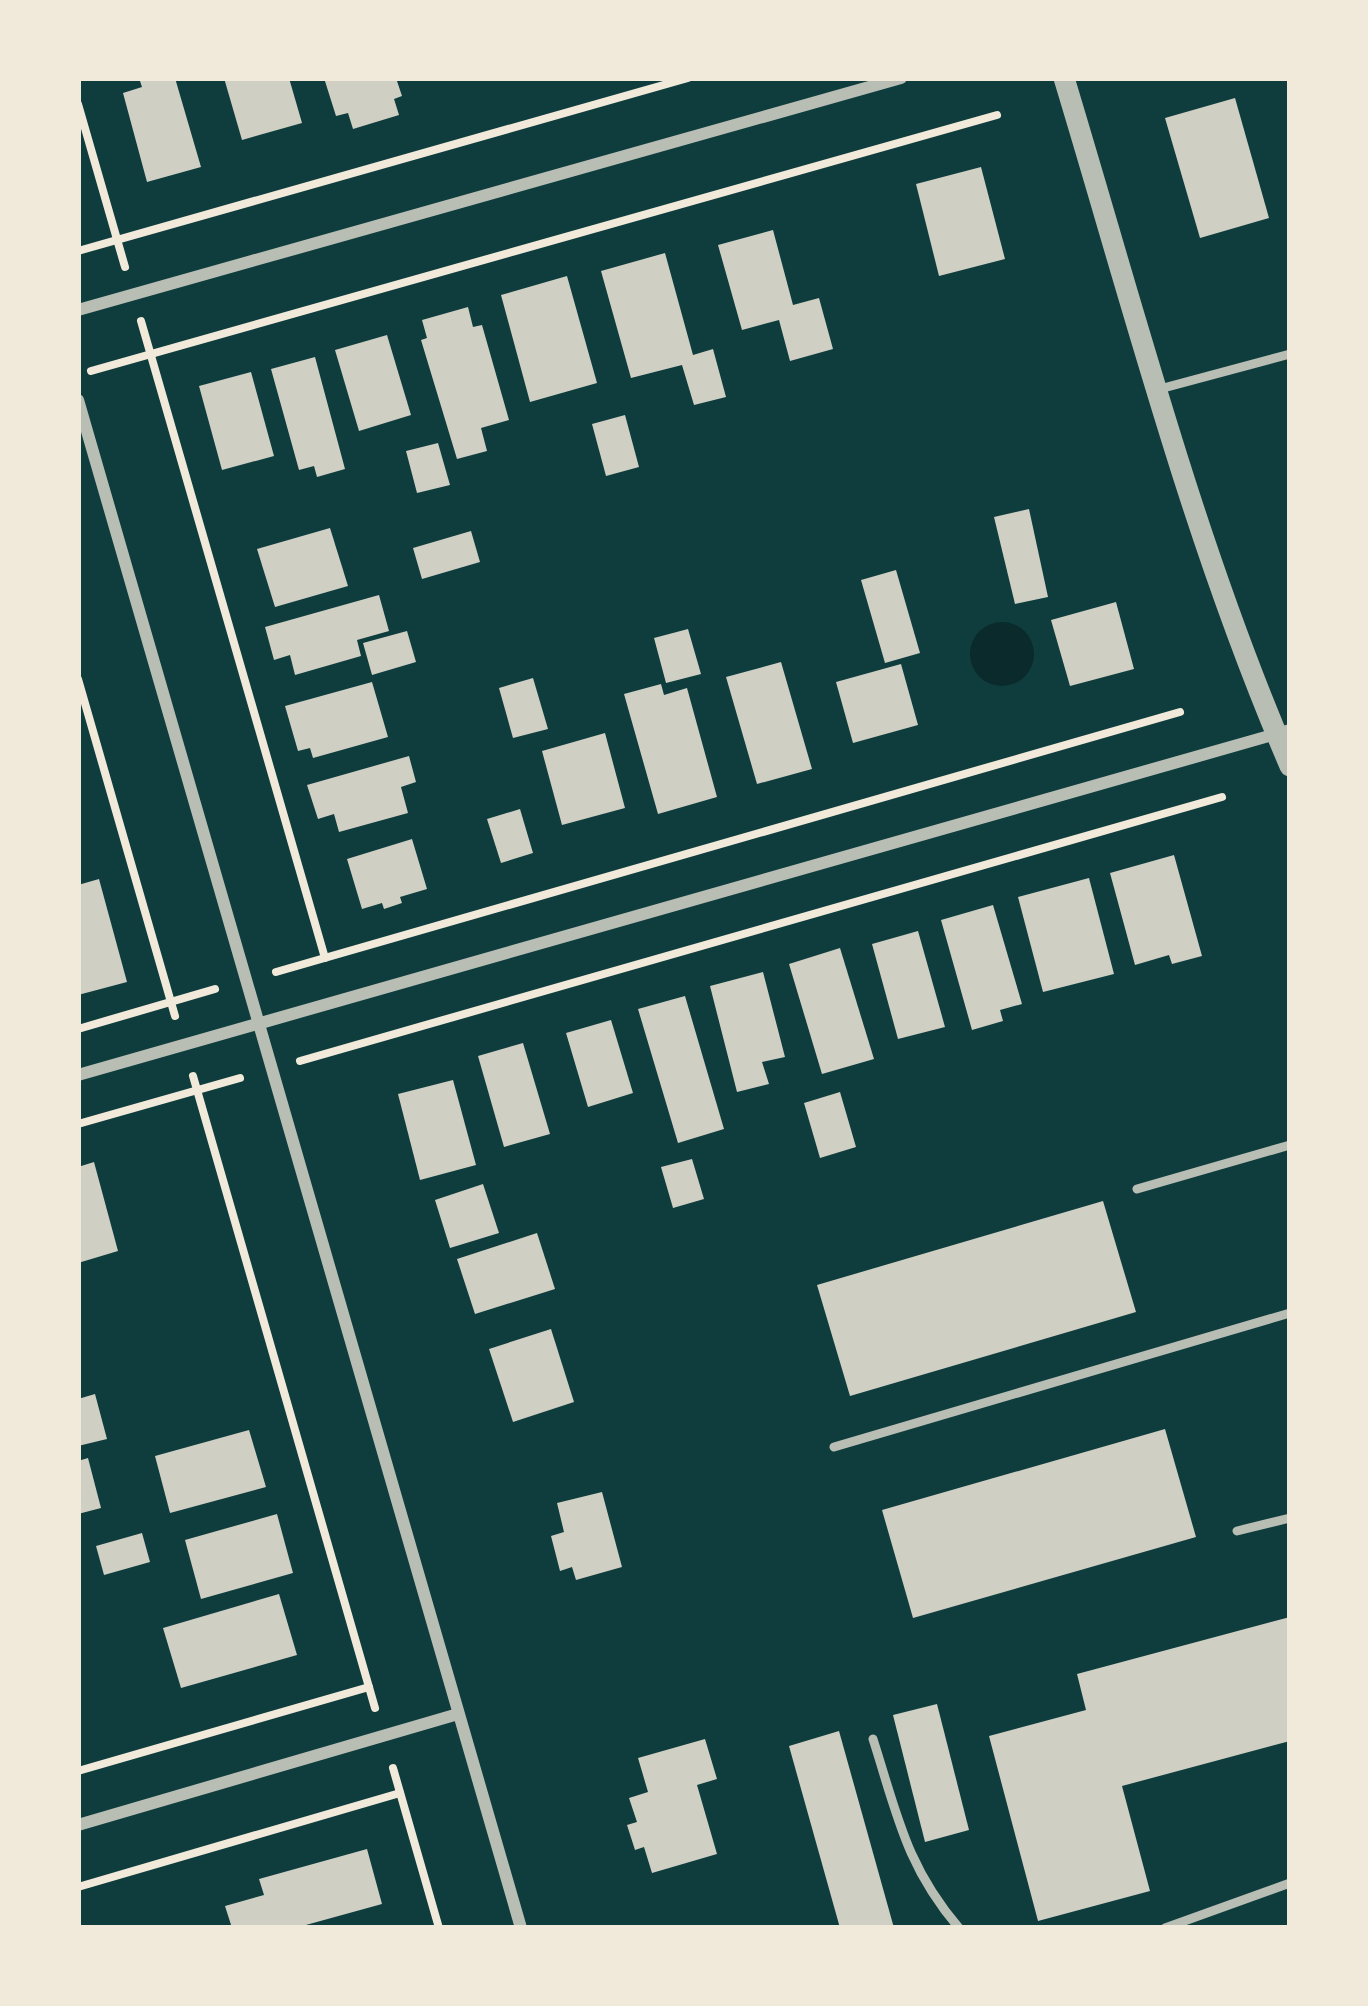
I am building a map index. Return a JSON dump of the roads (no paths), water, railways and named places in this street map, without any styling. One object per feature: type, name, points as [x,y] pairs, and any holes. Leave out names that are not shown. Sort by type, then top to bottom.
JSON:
[{"type":"street","points":[[78,310],[901,78]]},
{"type":"street","points":[[1064,78],[1199,527],[1283,732],[1290,766]]},
{"type":"street","points":[[78,400],[521,1928]]},
{"type":"street","points":[[78,1075],[1283,732]]},
{"type":"street","points":[[78,1825],[458,1714]]},
{"type":"lane","points":[[1155,390],[1290,354]]},
{"type":"lane","points":[[1137,1189],[1290,1145]]},
{"type":"lane","points":[[834,1447],[1290,1313]]},
{"type":"lane","points":[[1237,1532],[1290,1518]]},
{"type":"lane","points":[[873,1739],[910,1858],[929,1893],[959,1928]]},
{"type":"lane","points":[[1163,1928],[1290,1883]]},
{"type":"water","points":[[1002,622],[1024,632],[1034,654],[1024,676],[1002,686],[980,676],[970,654],[980,632]]}]
